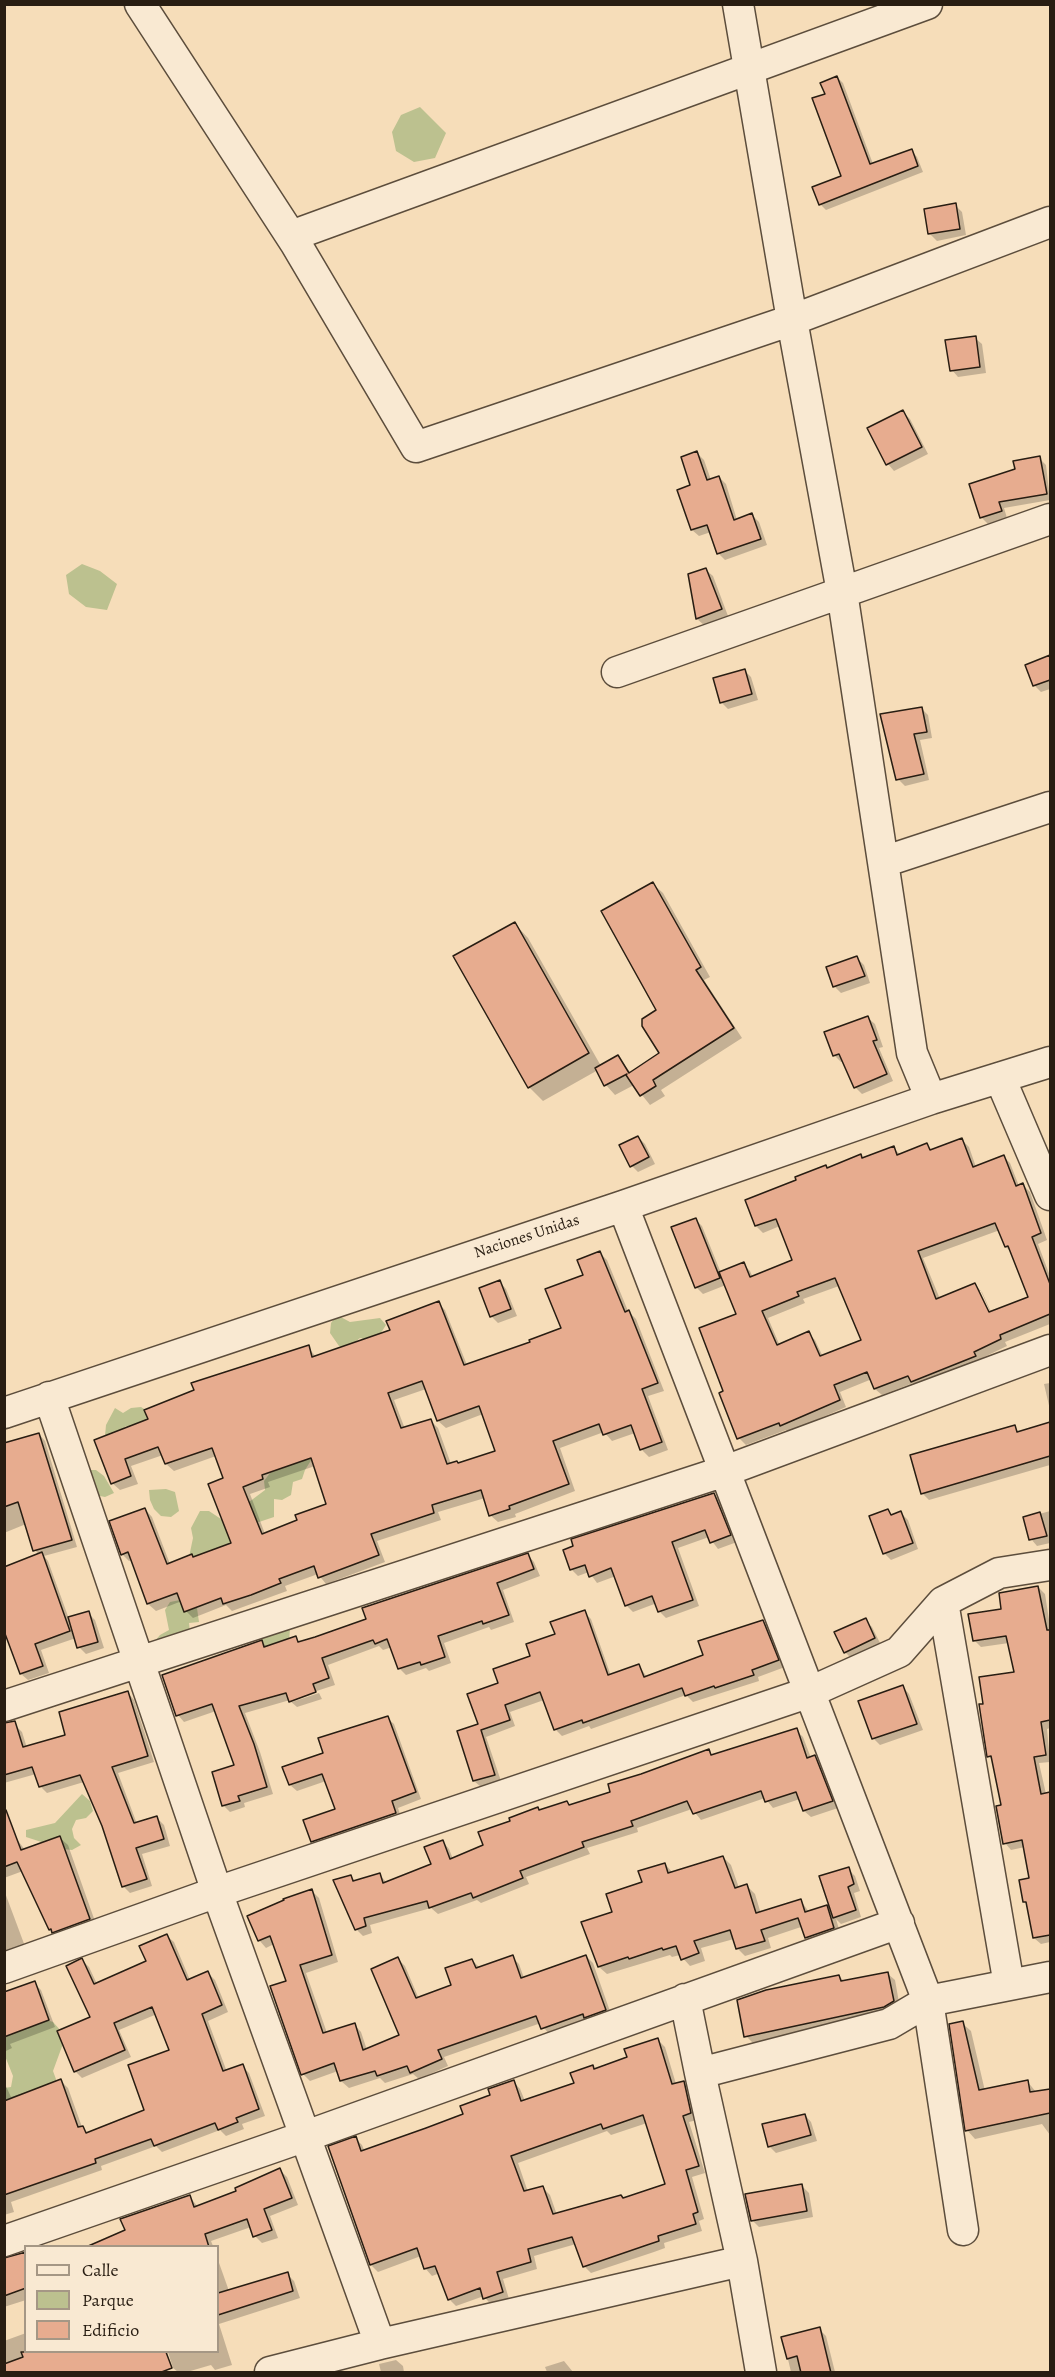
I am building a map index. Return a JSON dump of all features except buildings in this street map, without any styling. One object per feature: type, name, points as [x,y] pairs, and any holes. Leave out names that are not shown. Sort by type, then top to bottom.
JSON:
[{"type":"street","points":[[140,4],[291,236],[416,447],[792,320],[1050,222]]},
{"type":"street","points":[[738,4],[792,320],[842,592],[912,1053],[931,1099]]},
{"type":"street","points":[[291,236],[927,4]]},
{"type":"street","points":[[617,672],[1050,519]]},
{"type":"street","points":[[883,862],[1050,807]]},
{"type":"street","name":"Naciones Unidas","points":[[4,1413],[623,1206],[931,1099],[1050,1062]]},
{"type":"street","points":[[1000,1078],[1050,1195]]},
{"type":"street","points":[[623,1206],[928,2001],[963,2230]]},
{"type":"street","points":[[4,1706],[725,1470],[1050,1350]]},
{"type":"street","points":[[49,1397],[217,1892],[380,2344]]},
{"type":"street","points":[[4,1968],[217,1892],[810,1692],[899,1652],[943,1602],[999,1573],[1050,1565]]},
{"type":"street","points":[[943,1602],[1009,1985]]},
{"type":"street","points":[[4,2241],[306,2136],[899,1923]]},
{"type":"street","points":[[700,2073],[889,2024],[928,2001],[1050,1977]]},
{"type":"street","points":[[686,1999],[742,2261],[761,2373]]},
{"type":"street","points":[[270,2373],[380,2344],[742,2261]]},
{"type":"green space","points":[[420,107],[446,133],[435,158],[414,162],[396,151],[392,132],[401,115]]},
{"type":"green space","points":[[82,564],[100,571],[117,584],[107,610],[86,607],[69,594],[66,575]]},
{"type":"green space","points":[[337,1315],[350,1322],[380,1318],[386,1325],[375,1342],[360,1338],[348,1348],[343,1348],[330,1333],[331,1323]]},
{"type":"green space","points":[[141,1407],[149,1412],[150,1424],[134,1432],[126,1426],[114,1441],[105,1436],[106,1425],[115,1408],[123,1413],[131,1408]]},
{"type":"green space","points":[[315,1454],[302,1479],[293,1482],[291,1495],[282,1500],[274,1499],[274,1517],[256,1523],[249,1502],[265,1490],[264,1481],[270,1473]]},
{"type":"green space","points":[[87,1470],[96,1470],[104,1476],[114,1493],[105,1497],[95,1495]]},
{"type":"green space","points":[[166,1489],[175,1492],[179,1511],[171,1517],[161,1516],[154,1509],[150,1500],[149,1490]]},
{"type":"green space","points":[[200,1511],[209,1511],[227,1523],[233,1531],[228,1549],[212,1561],[189,1557],[193,1538],[191,1528]]},
{"type":"green space","points":[[180,1600],[197,1608],[199,1622],[189,1623],[190,1632],[154,1642],[169,1630],[165,1610],[170,1602]]},
{"type":"green space","points":[[284,1623],[290,1629],[289,1641],[265,1652],[260,1633]]},
{"type":"green space","points":[[82,1794],[90,1801],[93,1811],[86,1818],[76,1820],[72,1829],[74,1838],[81,1845],[72,1850],[63,1849],[26,1837],[26,1830],[55,1823]]},
{"type":"green space","points":[[41,2018],[53,2022],[61,2031],[64,2041],[53,2071],[57,2082],[5,2111],[4,2088],[11,2087],[13,2076],[5,2056],[5,2033]]}]
